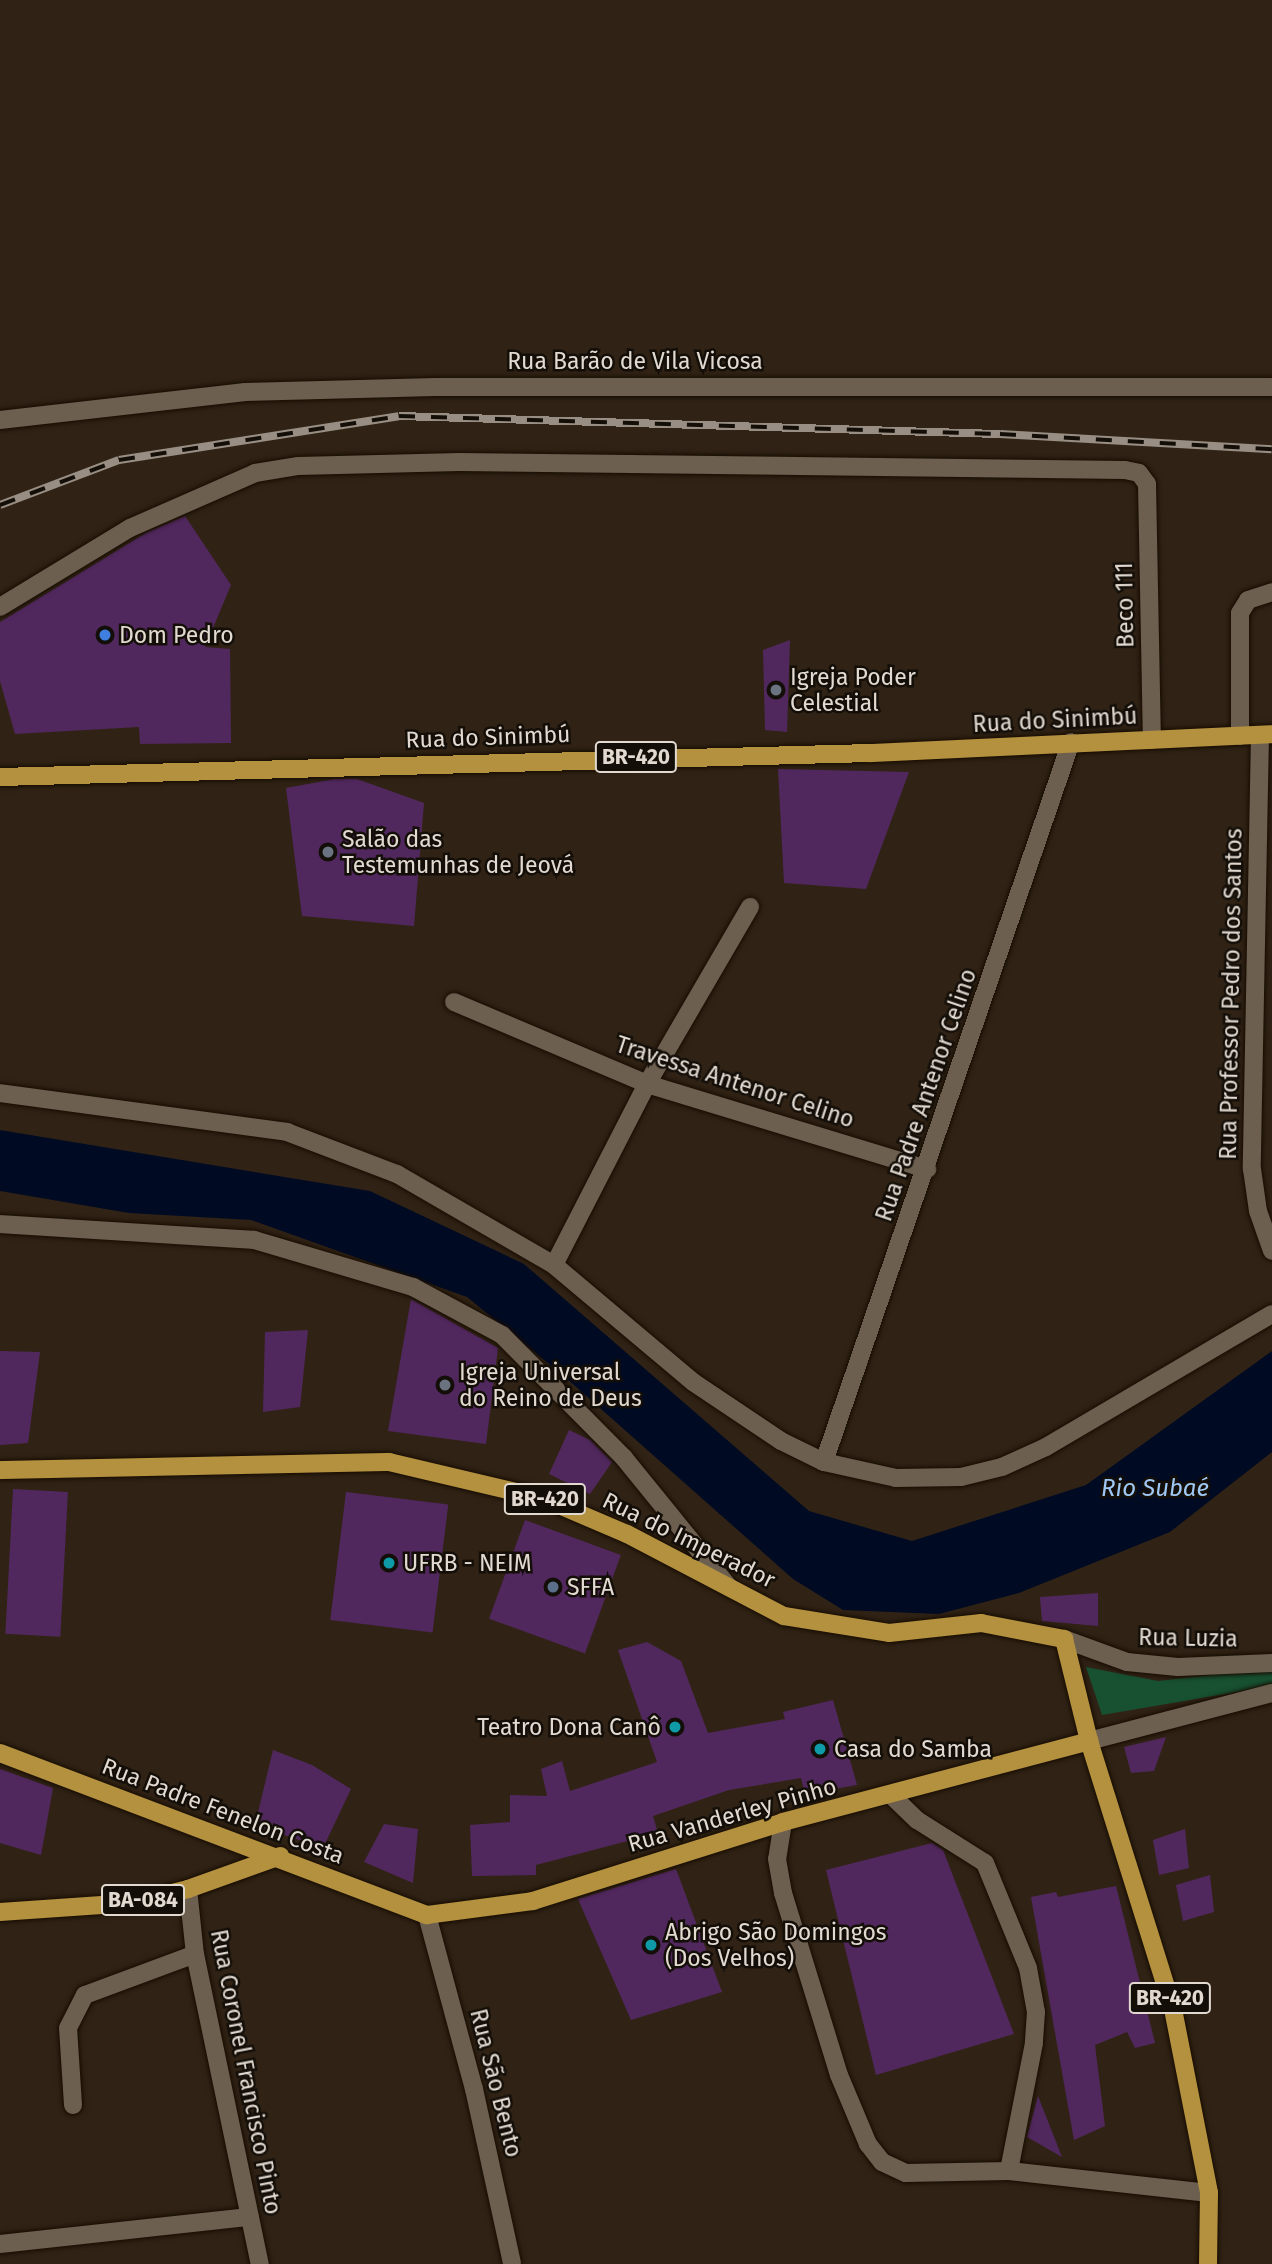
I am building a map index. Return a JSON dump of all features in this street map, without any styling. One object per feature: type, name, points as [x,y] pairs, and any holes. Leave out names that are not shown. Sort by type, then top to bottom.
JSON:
[{"type":"main road","name":"Rua do Sinimbú","points":[[0,777],[871,753],[1266,734]]},
{"type":"main road","name":"Rua do Imperador","points":[[0,1470],[389,1462],[545,1499],[628,1534],[784,1616],[857,1631],[889,1633],[981,1623],[1064,1639]]},
{"type":"main road","name":"BR-420","points":[[1064,1639],[1089,1741],[1173,2009],[1209,2193],[1208,2264]]},
{"type":"main road","name":"Rua Vanderley Pinho","points":[[427,1915],[533,1900],[783,1822],[1089,1741]]},
{"type":"main road","name":"Rua Padre Fenelon Costa","points":[[0,1753],[280,1856],[427,1915]]},
{"type":"main road","name":"BA-084","points":[[0,1912],[131,1903],[188,1889],[280,1856]]},
{"type":"street","name":"Rua Barão de Vila Vicosa","points":[[0,419],[245,392],[435,387],[1272,387]]},
{"type":"street","name":"Beco 111","points":[[0,607],[130,527],[255,473],[298,466],[459,462],[1139,472],[1147,484],[1152,740]]},
{"type":"street","points":[[1240,736],[1240,613],[1248,600],[1272,592]]},
{"type":"street","name":"Rua Professor Pedro dos Santos","points":[[1266,734],[1252,1169],[1258,1211],[1272,1251]]},
{"type":"street","name":"Rua Padre Antenor Celino","points":[[824,1462],[1072,743]]},
{"type":"street","points":[[554,1265],[647,1084],[750,907]]},
{"type":"street","name":"Travessa Antenor Celino","points":[[454,1002],[647,1084],[927,1169]]},
{"type":"street","points":[[0,1093],[287,1132],[397,1174],[554,1265],[734,1413],[824,1462],[929,1480],[1002,1467],[1095,1419],[1272,1314]]},
{"type":"street","points":[[0,1224],[254,1240],[413,1287],[502,1335],[624,1458],[729,1587]]},
{"type":"street","name":"Rua Luzia","points":[[1064,1639],[1127,1661],[1166,1666],[1272,1663]]},
{"type":"street","points":[[1089,1741],[1272,1693]]},
{"type":"street","points":[[891,1795],[917,1820],[985,1863],[1028,1968],[1036,2012],[1034,2043],[1009,2171]]},
{"type":"street","points":[[783,1822],[777,1859],[783,1893],[839,2075],[868,2144],[882,2162],[905,2173],[1009,2171],[1209,2193]]},
{"type":"street","name":"Rua Coronel Francisco Pinto","points":[[188,1889],[195,1954],[260,2264]]},
{"type":"street","name":"Rua São Bento","points":[[427,1915],[474,2089],[512,2264]]},
{"type":"street","points":[[73,2105],[68,2028],[85,1995],[195,1954]]},
{"type":"street","points":[[0,2244],[250,2217]]},
{"type":"green space","points":[[1086,1667],[1158,1681],[1272,1668],[1272,1686],[1102,1715]]},
{"type":"water","name":"Rio Subaé","points":[[0,1130],[370,1191],[524,1264],[809,1511],[912,1541],[1086,1485],[1272,1351],[1272,1452],[1170,1532],[1019,1593],[939,1614],[843,1610],[793,1579],[566,1378],[467,1297],[251,1220],[129,1213],[0,1191]]},
{"type":"building","name":"Dom Pedro","points":[[185,516],[231,585],[205,647],[230,649],[231,743],[140,744],[139,727],[15,734],[0,681],[0,622],[146,533]]},
{"type":"building","name":"Igreja Poder Celestial","points":[[790,640],[787,732],[765,730],[763,650]]},
{"type":"building","points":[[778,769],[909,772],[866,889],[784,883]]},
{"type":"building","points":[[335,779],[357,779],[424,803],[414,926],[302,916],[286,788]]},
{"type":"building","name":"Igreja Universal do Reino de Deus","points":[[411,1299],[498,1348],[486,1444],[388,1431]]},
{"type":"building","points":[[308,1330],[300,1407],[263,1412],[265,1332]]},
{"type":"building","points":[[0,1351],[40,1352],[28,1443],[0,1445]]},
{"type":"building","points":[[569,1430],[590,1440],[612,1462],[590,1494],[549,1474]]},
{"type":"building","points":[[13,1489],[68,1492],[60,1637],[5,1634]]},
{"type":"building","name":"UFRB - NEIM","points":[[346,1492],[448,1505],[433,1633],[330,1620]]},
{"type":"building","name":"SFFA","points":[[525,1520],[621,1555],[585,1654],[489,1619]]},
{"type":"building","points":[[1098,1593],[1098,1626],[1042,1621],[1040,1597]]},
{"type":"building","points":[[647,1642],[681,1661],[708,1733],[785,1719],[783,1712],[833,1700],[857,1785],[805,1794],[801,1778],[729,1790],[653,1816],[658,1833],[536,1865],[536,1875],[472,1876],[470,1825],[510,1822],[510,1795],[547,1796],[541,1769],[562,1761],[570,1791],[657,1762],[618,1650]]},
{"type":"building","points":[[1166,1737],[1154,1771],[1131,1773],[1124,1747]]},
{"type":"building","points":[[273,1750],[312,1765],[351,1789],[323,1848],[255,1825]]},
{"type":"building","points":[[0,1769],[53,1788],[41,1855],[0,1843]]},
{"type":"building","points":[[384,1824],[418,1829],[413,1883],[364,1862]]},
{"type":"building","points":[[1185,1829],[1189,1868],[1159,1875],[1153,1840]]},
{"type":"building","points":[[932,1843],[943,1850],[1014,2034],[876,2075],[826,1870]]},
{"type":"building","name":"Abrigo São Domingos (Dos Velhos)","points":[[676,1869],[722,1992],[631,2020],[578,1899]]},
{"type":"building","points":[[1210,1875],[1214,1912],[1183,1921],[1176,1885]]},
{"type":"building","points":[[1116,1886],[1155,2043],[1135,2048],[1127,2032],[1095,2045],[1105,2126],[1074,2140],[1031,1897],[1056,1892],[1058,1897]]},
{"type":"building","points":[[1038,2096],[1062,2157],[1027,2137]]},
{"type":"railway","points":[[0,505],[119,460],[399,416],[1000,434],[1272,449]]},
{"type":"place","name":"Dom Pedro","points":[[105,635]]},
{"type":"place","name":"Igreja Poder Celestial","points":[[776,690]]},
{"type":"place","name":"Salão das Testemunhas de Jeová","points":[[328,852]]},
{"type":"place","name":"Igreja Universal do Reino de Deus","points":[[445,1385]]},
{"type":"place","name":"UFRB - NEIM","points":[[389,1563]]},
{"type":"place","name":"SFFA","points":[[553,1587]]},
{"type":"place","name":"Teatro Dona Canô","points":[[675,1727]]},
{"type":"place","name":"Casa do Samba","points":[[820,1749]]},
{"type":"place","name":"Abrigo São Domingos (Dos Velhos)","points":[[651,1945]]}]
